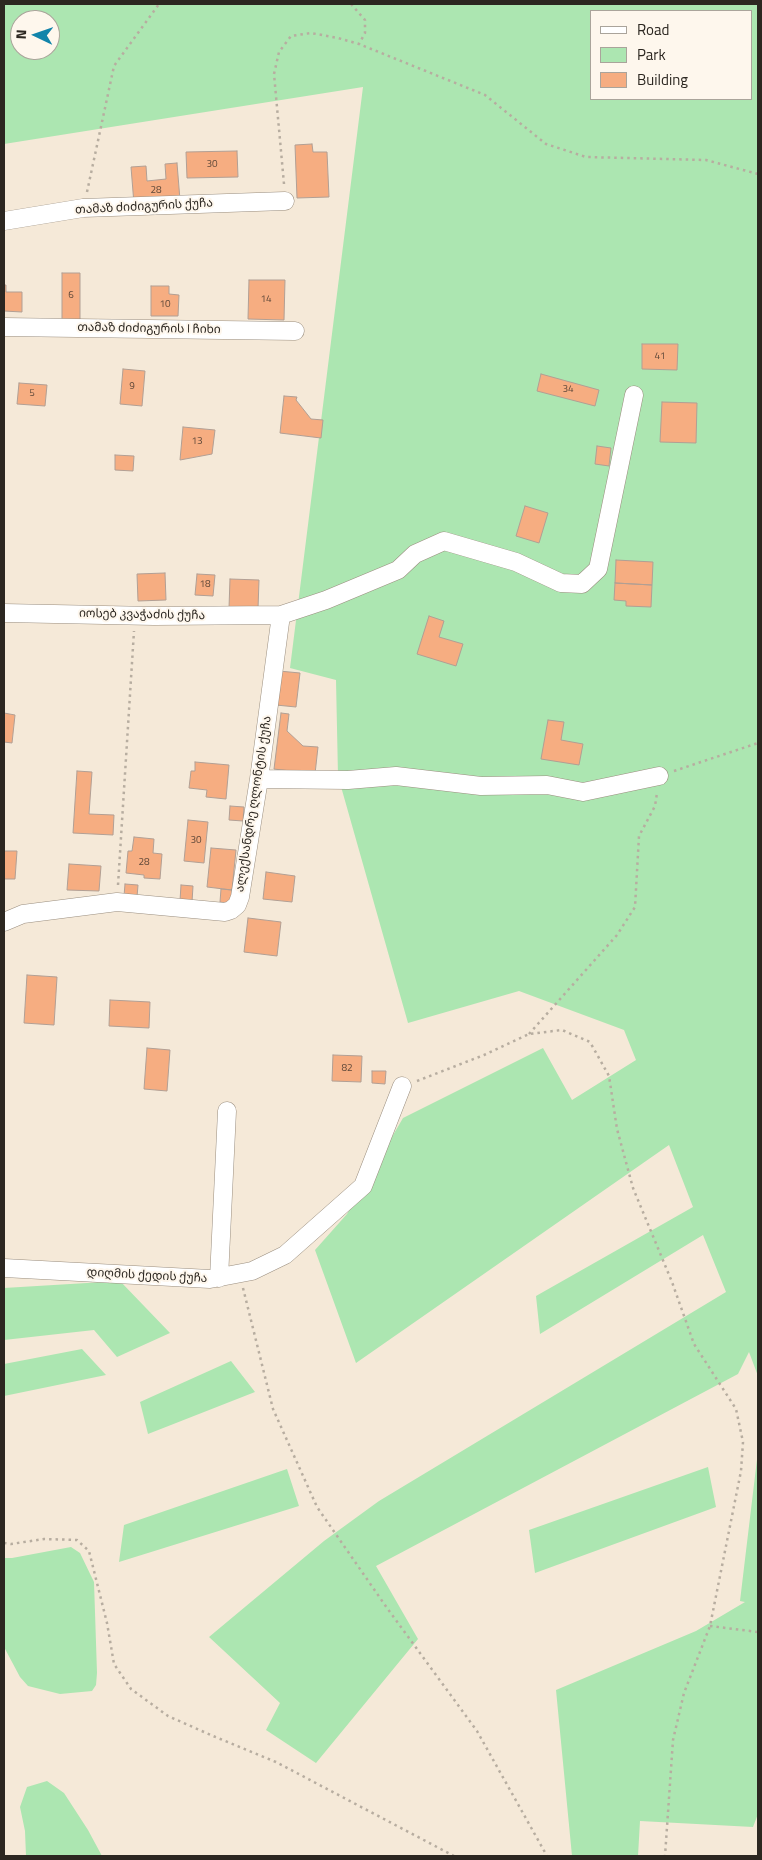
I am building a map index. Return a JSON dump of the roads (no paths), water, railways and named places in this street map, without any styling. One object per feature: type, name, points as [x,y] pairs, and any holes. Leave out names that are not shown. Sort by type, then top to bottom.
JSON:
[{"type":"street","name":"თამაზ ძიძიგურის ქუჩა","points":[[4,221],[84,208],[285,201]]},
{"type":"street","name":"თამაზ ძიძიგურის I ჩიხი","points":[[4,327],[295,331]]},
{"type":"street","name":"იოსებ კვაჭაძის ქუჩა","points":[[4,613],[135,616],[281,615],[326,600],[398,570],[415,554],[444,541],[516,562],[561,583],[582,584],[598,569],[634,395]]},
{"type":"street","name":"ალექსანდრე ღლონტის ქუჩა","points":[[4,922],[23,914],[117,902],[224,912],[237,906],[259,778],[281,615]]},
{"type":"street","points":[[259,778],[348,780],[396,776],[481,786],[547,785],[582,792],[659,776]]},
{"type":"street","name":"დიღმის ქედის ქუჩა","points":[[4,1268],[210,1279],[252,1271],[285,1255],[363,1186],[402,1086]]},
{"type":"street","points":[[219,1278],[227,1111]]}]
